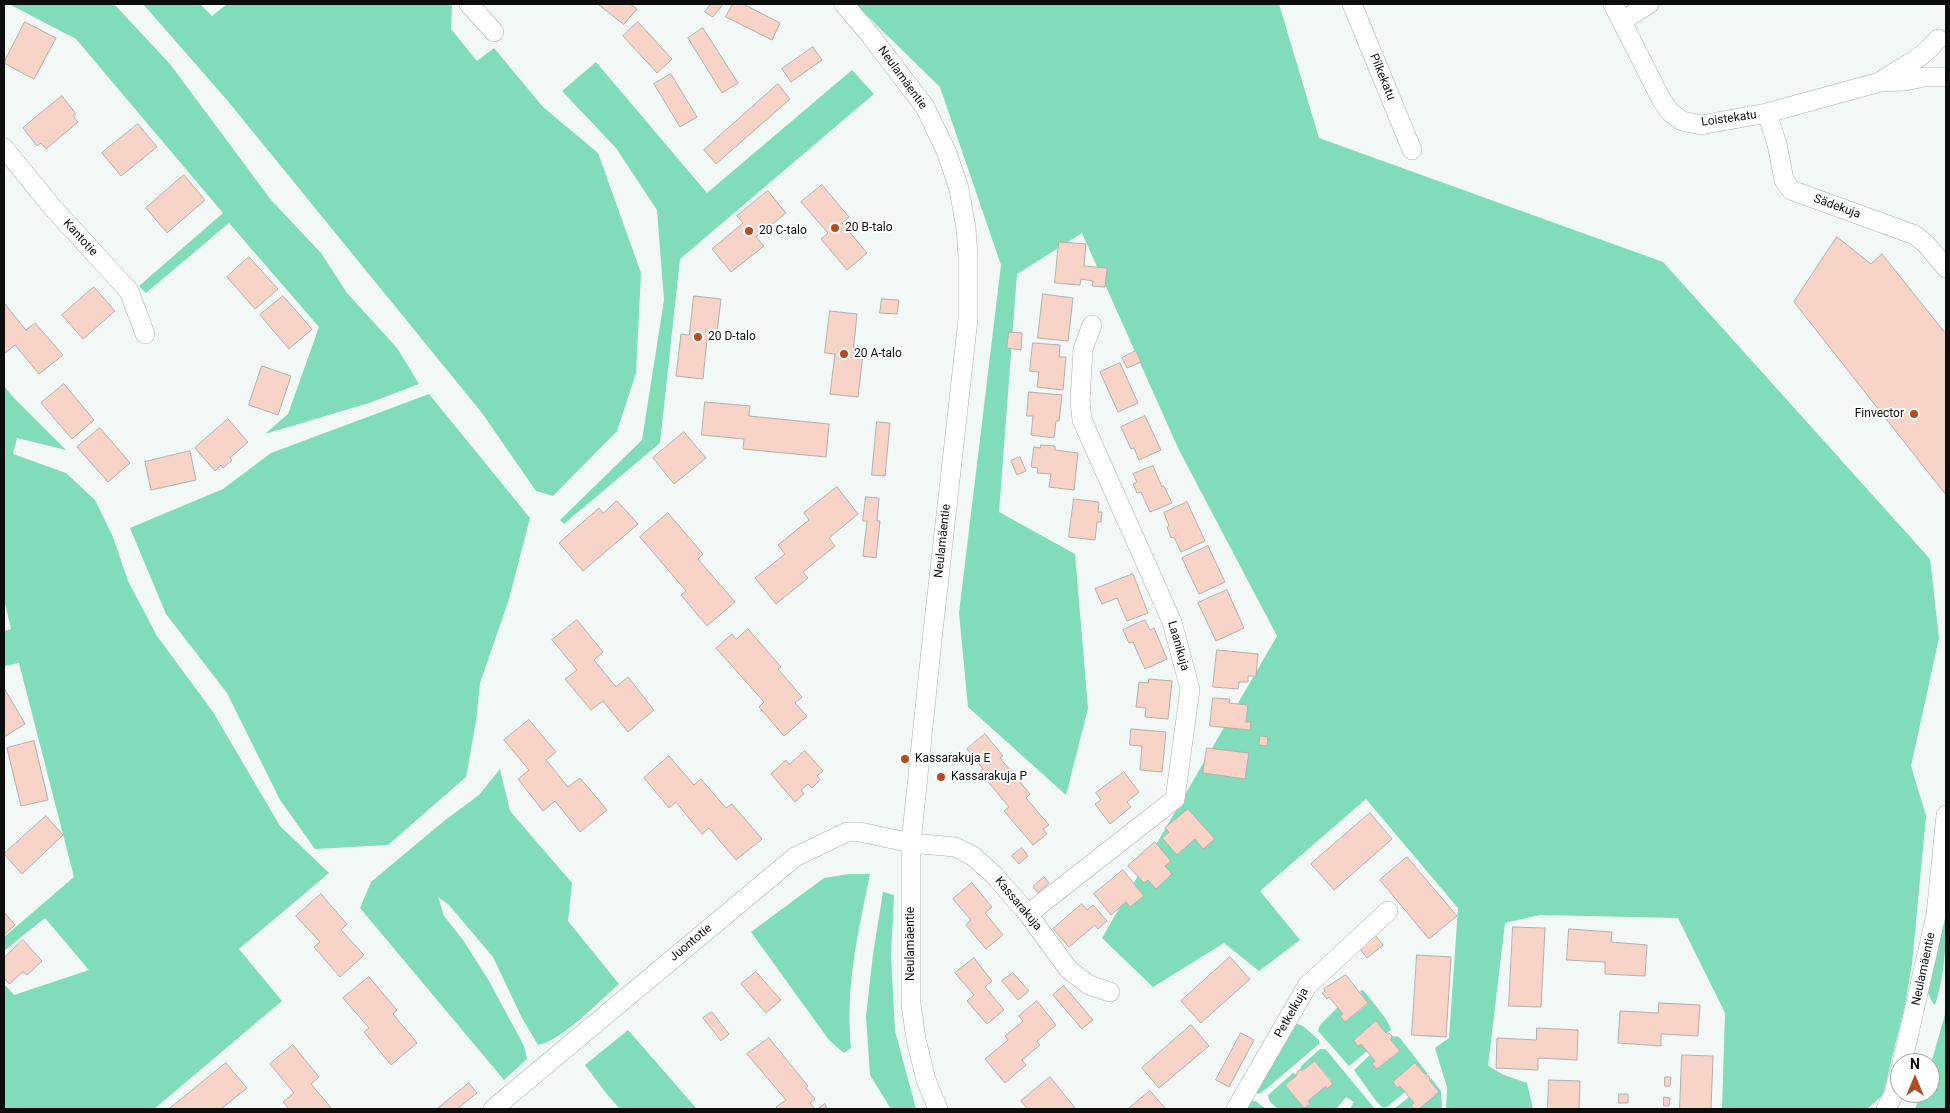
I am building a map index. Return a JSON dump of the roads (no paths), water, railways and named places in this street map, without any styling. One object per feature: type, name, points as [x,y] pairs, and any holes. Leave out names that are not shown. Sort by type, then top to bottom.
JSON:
[{"type":"street","points":[[469,4],[494,32]]},
{"type":"street","name":"Neulamäentie","points":[[844,4],[925,107],[947,153],[959,189],[968,247],[968,319],[911,843],[911,1004],[916,1039],[926,1080],[938,1109]]},
{"type":"street","name":"Pilkekatu","points":[[1352,4],[1412,150]]},
{"type":"street","name":"Loistekatu","points":[[1613,4],[1660,99],[1670,112],[1682,121],[1701,125],[1767,113],[1880,82],[1905,81],[1924,77],[1946,78]]},
{"type":"street","points":[[1622,21],[1649,4]]},
{"type":"street","points":[[1943,31],[1935,49],[1936,60],[1946,78]]},
{"type":"street","name":"Loistekatu","points":[[1880,82],[1897,69],[1920,58],[1928,51],[1943,31]]},
{"type":"street","name":"Sädekuja","points":[[1767,113],[1777,144],[1784,180],[1792,190],[1915,235],[1926,244],[1946,268]]},
{"type":"street","name":"Kantotie","points":[[4,148],[53,208],[129,291],[145,334]]},
{"type":"street","name":"Laanikuja","points":[[1028,914],[1175,799],[1190,689],[1172,622],[1082,420],[1080,401],[1083,349],[1092,325]]},
{"type":"street","name":"Neulamäentie","points":[[1904,1053],[1936,915],[1946,814]]},
{"type":"street","name":"Juontotie","points":[[493,1109],[795,857],[847,832],[872,833],[911,843]]},
{"type":"street","name":"Kassarakuja","points":[[911,843],[955,847],[973,856],[994,875],[1028,914],[1069,970],[1088,985],[1110,992]]},
{"type":"street","name":"Petkelkuja","points":[[1236,1109],[1307,986],[1388,911]]},
{"type":"place","name":"20 B-talo","points":[[835,228]]},
{"type":"place","name":"20 C-talo","points":[[749,231]]},
{"type":"place","name":"20 D-talo","points":[[698,337]]},
{"type":"place","name":"20 A-talo","points":[[844,354]]},
{"type":"place","name":"Finvector","points":[[1914,414]]},
{"type":"place","name":"Kassarakuja E","points":[[905,759]]},
{"type":"place","name":"Kassarakuja P","points":[[941,777]]}]
